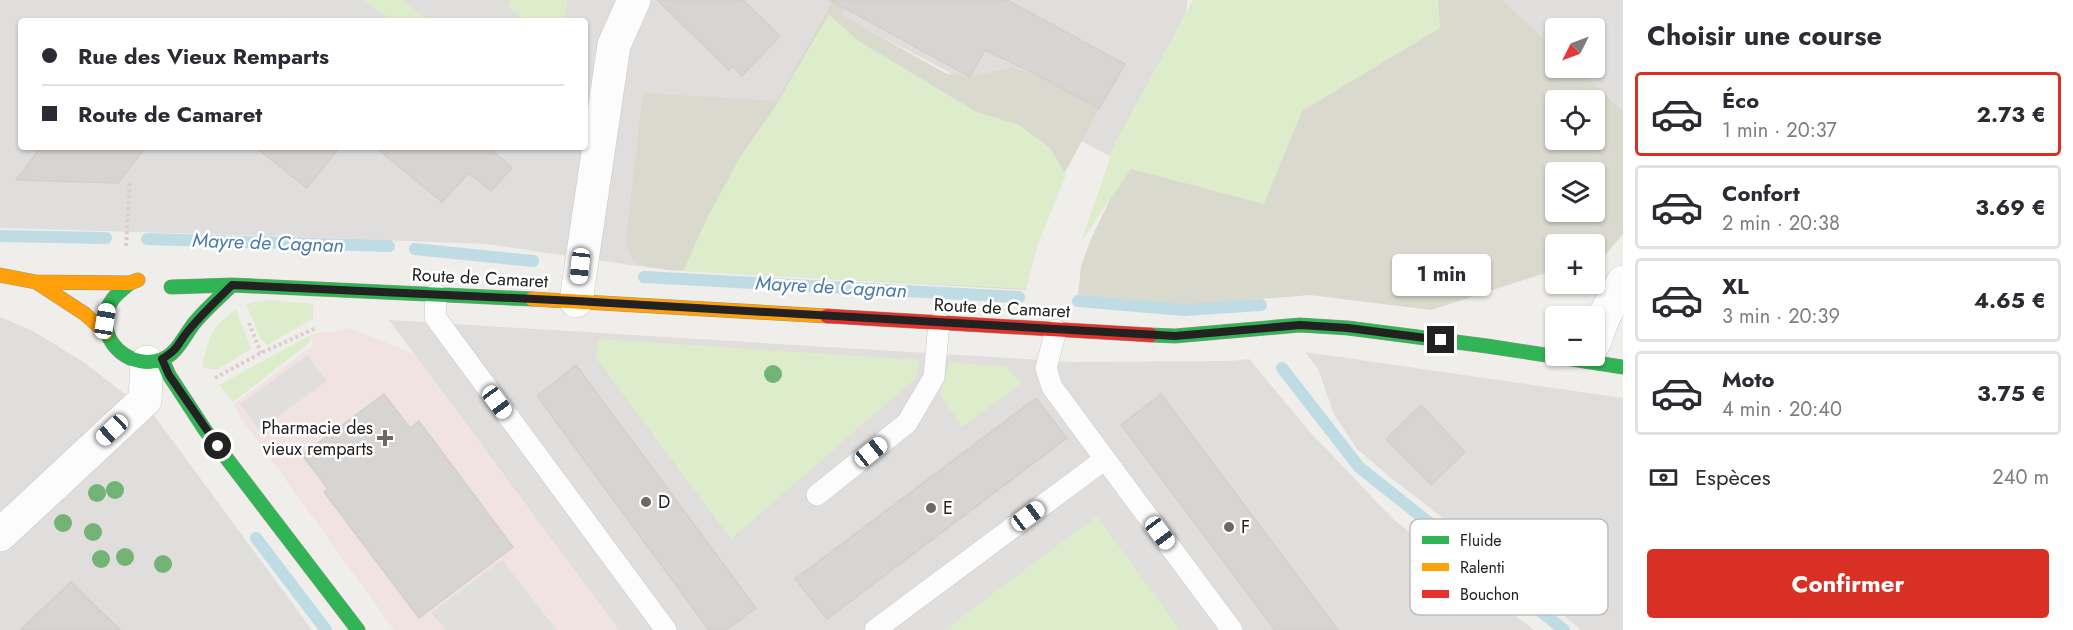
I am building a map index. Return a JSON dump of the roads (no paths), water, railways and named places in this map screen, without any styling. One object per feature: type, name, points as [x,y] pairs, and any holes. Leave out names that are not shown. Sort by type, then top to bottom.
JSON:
[{"type":"main road","points":[[0,275],[36,282],[130,283],[154,280],[171,287],[184,304],[188,315],[186,332],[181,344],[173,353],[154,361],[134,360],[122,354],[112,344],[106,333],[85,314],[36,282]]},
{"type":"main road","points":[[106,333],[106,309],[119,289],[130,283]]},
{"type":"main road","name":"Route de Camaret","points":[[171,287],[232,285],[436,294],[1175,336],[1300,325],[1339,327],[1545,352]]},
{"type":"main road","points":[[186,332],[232,285]]},
{"type":"main road","points":[[154,361],[169,375],[205,430],[358,630]]},
{"type":"street","points":[[576,301],[614,45],[634,0]]},
{"type":"street","points":[[1605,314],[1623,282]]},
{"type":"street","points":[[5,523],[145,400],[154,361]]},
{"type":"lane","points":[[436,294],[435,317],[666,630]]},
{"type":"lane","points":[[817,495],[907,423],[934,377],[939,323]]},
{"type":"lane","points":[[1056,330],[1046,368],[1052,387],[1232,630]]},
{"type":"lane","points":[[875,630],[1105,459]]},
{"type":"waterway","name":"Mayre de Cagnan","points":[[0,236],[106,238]]},
{"type":"waterway","name":"Mayre de Cagnan","points":[[147,239],[389,246]]},
{"type":"waterway","name":"Mayre de Cagnan","points":[[415,249],[533,261]]},
{"type":"waterway","name":"Mayre de Cagnan","points":[[644,277],[1019,297]]},
{"type":"waterway","name":"Mayre de Cagnan","points":[[1078,301],[1184,310],[1261,305]]},
{"type":"waterway","name":"Mayre de Cagnan","points":[[1282,368],[1359,467],[1424,519]]},
{"type":"waterway","points":[[256,538],[326,630]]},
{"type":"waterway","name":"Mayre de Cagnan","points":[[1545,615],[1564,630]]},
{"type":"place","name":"Pharmacie des vieux remparts","points":[[385,438]]},
{"type":"place","name":"D","points":[[646,502]]},
{"type":"place","name":"E","points":[[931,508]]},
{"type":"place","name":"F","points":[[1229,527]]}]
